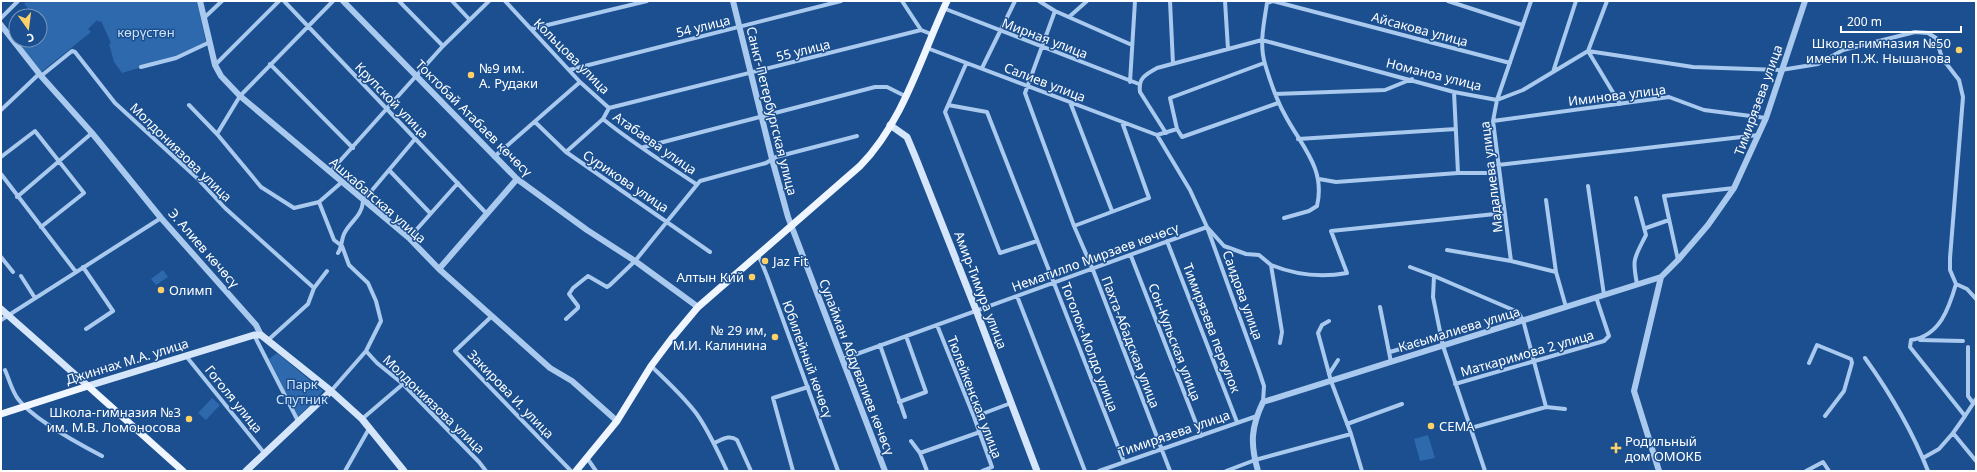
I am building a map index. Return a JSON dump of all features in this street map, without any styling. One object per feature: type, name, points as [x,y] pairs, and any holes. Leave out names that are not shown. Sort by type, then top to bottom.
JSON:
[{"type":"main road","points":[[576,471],[617,421],[652,366],[672,338],[698,307],[870,155],[890,125],[905,96],[927,48],[931,34],[947,1]]},
{"type":"main road","name":"Амир-Тимура улица","points":[[890,125],[906,137],[912,150],[976,310],[1037,471]]},
{"type":"main road","points":[[1,309],[184,471]]},
{"type":"main road","name":"Э. Алиев көчөсү","points":[[258,335],[331,391],[362,419],[404,471]]},
{"type":"main road","name":"Джиннах М.А. улица","points":[[1,414],[88,386],[258,335]]},
{"type":"main road","points":[[246,471],[266,454],[298,421],[331,391]]},
{"type":"street","points":[[1,18],[18,1]]},
{"type":"street","name":"Ашхабатская улица","points":[[200,1],[205,17],[215,65],[221,76],[240,96],[363,201],[409,238],[439,269],[550,368],[572,381],[617,421]]},
{"type":"street","points":[[205,17],[222,1]]},
{"type":"street","points":[[215,65],[279,1]]},
{"type":"street","name":"Крупской улица","points":[[284,1],[486,213]]},
{"type":"street","points":[[217,134],[240,96],[333,1]]},
{"type":"street","name":"Токтобай Атабаев көчөсү","points":[[343,1],[517,179],[587,230],[635,261],[698,307]]},
{"type":"street","points":[[399,1],[443,46]]},
{"type":"street","points":[[452,1],[469,19]]},
{"type":"street","points":[[330,172],[443,46],[489,1]]},
{"type":"street","name":"Кольцова улица","points":[[505,1],[580,82],[609,108]]},
{"type":"street","points":[[531,29],[647,1]]},
{"type":"street","name":"Санкт-Петербургская улица","points":[[733,1],[772,160],[788,217],[792,225]]},
{"type":"street","name":"54 улица","points":[[569,70],[841,1]]},
{"type":"street","points":[[902,1],[921,30],[931,34]]},
{"type":"street","points":[[982,68],[1015,1]]},
{"type":"street","points":[[1039,1],[1069,18],[1132,45]]},
{"type":"street","points":[[1069,18],[1087,1]]},
{"type":"street","points":[[1130,82],[1135,1]]},
{"type":"street","points":[[1170,1],[1173,64]]},
{"type":"street","points":[[1225,1],[1228,49]]},
{"type":"street","name":"Айсакова улица","points":[[1262,40],[1267,4],[1273,1],[1510,63]]},
{"type":"street","points":[[1448,1],[1522,25]]},
{"type":"street","name":"Мадалиева улица","points":[[1511,261],[1493,121],[1497,100],[1531,1]]},
{"type":"street","points":[[1553,72],[1576,1]]},
{"type":"street","points":[[1588,51],[1607,1]]},
{"type":"street","name":"Тимирязева улица","points":[[1661,277],[1678,260],[1708,225],[1734,188],[1766,118],[1805,1]]},
{"type":"street","name":"Мирная улица","points":[[943,8],[1130,82],[1139,84]]},
{"type":"street","points":[[1028,86],[1055,11]]},
{"type":"street","name":"Э. Алиев көчөсү","points":[[1,25],[40,75],[92,133],[161,218],[256,325],[258,335]]},
{"type":"street","name":"55 улица","points":[[609,108],[751,74],[921,30]]},
{"type":"street","points":[[1588,51],[1693,67],[1781,70],[1818,64],[1843,50],[1915,32],[1928,32],[1936,38],[1942,58],[1959,80],[1963,97],[1950,258],[1950,270],[1956,284],[1945,316],[1925,336],[1911,340]]},
{"type":"street","points":[[1262,40],[1264,63],[1278,103],[1298,139],[1312,159],[1319,179],[1320,197],[1317,206],[1303,213],[1284,218]]},
{"type":"street","name":"Номаноа улица","points":[[1139,84],[1143,76],[1157,68],[1262,40],[1412,79],[1454,92],[1497,100],[1523,90],[1588,51]]},
{"type":"street","points":[[141,68],[176,58],[210,42]]},
{"type":"street","name":"Салиев улица","points":[[927,48],[1157,135]]},
{"type":"street","name":"Молдониязова улица","points":[[40,75],[72,51],[75,52],[115,103],[197,178],[225,208],[314,288]]},
{"type":"street","points":[[1588,51],[1620,104]]},
{"type":"street","points":[[1264,63],[1170,98],[1177,129],[1182,137],[1278,103]]},
{"type":"street","points":[[270,64],[353,148]]},
{"type":"street","points":[[966,64],[945,112],[1000,254],[1037,241]]},
{"type":"street","points":[[1,110],[40,75]]},
{"type":"street","points":[[1275,94],[1385,90],[1412,79]]},
{"type":"street","points":[[494,157],[580,82]]},
{"type":"street","points":[[1139,84],[1140,92],[1166,133]]},
{"type":"street","name":"Пахта-Абадская улица","points":[[1028,86],[1025,93],[1074,226],[1093,270],[1163,449],[1170,471]]},
{"type":"street","points":[[644,147],[875,87],[887,87],[905,96]]},
{"type":"street","points":[[1454,92],[1458,173]]},
{"type":"street","name":"Иминова улица","points":[[1493,121],[1670,97],[1704,110],[1766,118]]},
{"type":"street","points":[[1070,102],[1112,211]]},
{"type":"street","points":[[189,105],[217,134],[261,186],[294,208],[319,202],[342,182]]},
{"type":"street","name":"Тоголок-Молдо улица","points":[[948,105],[987,112],[1124,462]]},
{"type":"street","points":[[566,152],[603,119],[609,108]]},
{"type":"street","name":"Атабаева улица","points":[[603,119],[621,134],[644,147],[696,184]]},
{"type":"street","name":"Сурикова улица","points":[[535,122],[566,152],[710,252]]},
{"type":"street","points":[[1074,226],[1149,198],[1122,122]]},
{"type":"street","points":[[1157,135],[1177,129]]},
{"type":"street","points":[[1298,139],[1456,129]]},
{"type":"street","points":[[1,157],[35,131],[84,193],[40,227]]},
{"type":"street","points":[[17,197],[60,162],[92,133]]},
{"type":"street","name":"Саидова улица","points":[[1157,135],[1190,190],[1207,227],[1262,379],[1265,396],[1257,416],[1252,446],[1258,471]]},
{"type":"street","points":[[1498,165],[1759,135]]},
{"type":"street","points":[[566,319],[578,308],[576,303],[570,297],[569,292],[588,276],[608,286],[635,261],[696,184],[700,181],[766,163],[776,157],[857,136]]},
{"type":"street","points":[[338,253],[342,246],[344,234],[362,210],[363,201],[415,139]]},
{"type":"street","points":[[389,170],[430,213]]},
{"type":"street","points":[[1319,179],[1336,182],[1458,173],[1486,173]]},
{"type":"street","points":[[1,174],[17,197],[76,272]]},
{"type":"street","points":[[439,269],[517,179]]},
{"type":"street","points":[[409,238],[458,183]]},
{"type":"street","points":[[1588,186],[1604,295]]},
{"type":"street","points":[[1678,260],[1664,196],[1734,188]]},
{"type":"street","points":[[1636,198],[1646,228],[1646,235],[1639,247],[1633,263],[1637,284]]},
{"type":"street","points":[[1546,200],[1556,272],[1566,307]]},
{"type":"street","points":[[319,202],[334,240],[342,246],[349,265],[368,284],[379,308],[381,321],[366,352],[331,391]]},
{"type":"street","points":[[1207,227],[1224,246],[1246,254],[1259,255],[1271,265],[1291,273],[1321,276],[1346,273],[1331,231],[1504,213]]},
{"type":"street","points":[[1,320],[161,218]]},
{"type":"street","points":[[1646,228],[1669,220]]},
{"type":"street","name":"Сулайман Абдувалиев көчөсү","points":[[792,225],[827,322],[843,359],[885,471]]},
{"type":"street","name":"Нематилло Мирзаев көчөсү","points":[[843,359],[937,326],[976,310],[1093,270],[1207,227]]},
{"type":"street","name":"Тимирязева переулок","points":[[1167,242],[1238,422]]},
{"type":"street","points":[[1447,250],[1511,261],[1556,272]]},
{"type":"street","name":"Юбилейный көчөсү","points":[[756,255],[761,261],[767,276],[808,387],[828,448],[838,471]]},
{"type":"street","name":"Сон-Кульская улица","points":[[1131,256],[1201,436]]},
{"type":"street","points":[[1,258],[13,272]]},
{"type":"street","points":[[1271,265],[1282,332],[1280,343]]},
{"type":"street","points":[[84,267],[113,310],[86,330]]},
{"type":"street","points":[[1410,267],[1518,312],[1523,320],[1546,407]]},
{"type":"street","points":[[267,341],[308,304],[314,288],[327,271]]},
{"type":"street","points":[[21,276],[35,298]]},
{"type":"street","points":[[1434,276],[1433,297],[1443,346],[1472,428],[1485,471]]},
{"type":"street","points":[[1659,471],[1634,391],[1661,277]]},
{"type":"street","name":"Касымалиева улица","points":[[1263,402],[1661,277]]},
{"type":"street","points":[[1956,284],[1967,288],[1976,299]]},
{"type":"street","points":[[1017,296],[1084,471]]},
{"type":"street","name":"Маткаримова 2 улица","points":[[1456,384],[1604,341],[1609,336],[1596,297]]},
{"type":"street","points":[[1380,307],[1391,362]]},
{"type":"street","name":"Закирова И. улица","points":[[492,316],[455,351],[571,471]]},
{"type":"street","points":[[1328,320],[1322,324],[1318,333],[1331,381],[1351,434],[1362,471]]},
{"type":"street","name":"Тюлейкенская улица","points":[[937,326],[980,432],[992,467],[982,471]]},
{"type":"street","points":[[258,335],[298,421]]},
{"type":"street","points":[[900,402],[926,392],[906,336]]},
{"type":"street","points":[[1390,352],[1441,337]]},
{"type":"street","points":[[1911,340],[1964,341]]},
{"type":"street","points":[[1911,340],[1910,347],[1965,416]]},
{"type":"street","points":[[880,345],[905,417]]},
{"type":"street","points":[[1809,364],[1817,345],[1852,359],[1844,391],[1825,416]]},
{"type":"street","points":[[1923,458],[1939,449],[1953,433],[1974,401],[1968,396],[1968,347]]},
{"type":"street","name":"Молдониязова улица","points":[[366,352],[402,384],[479,462],[486,471]]},
{"type":"street","name":"Гоголя улица","points":[[186,356],[266,454]]},
{"type":"street","points":[[1865,358],[1887,388],[1923,458],[1928,471]]},
{"type":"street","points":[[1329,374],[1338,360]]},
{"type":"street","points":[[652,366],[675,388],[697,414],[728,471]]},
{"type":"street","points":[[6,370],[17,398],[25,406],[70,439],[102,456]]},
{"type":"street","points":[[362,419],[402,384]]},
{"type":"street","points":[[793,471],[773,398],[808,387]]},
{"type":"street","points":[[974,417],[1011,403]]},
{"type":"street","points":[[1347,424],[1402,404]]},
{"type":"street","points":[[1472,428],[1546,407],[1565,409]]},
{"type":"street","name":"Тимирязева улица","points":[[1099,471],[1257,416]]},
{"type":"street","points":[[344,471],[370,427]]},
{"type":"street","points":[[920,453],[980,432]]},
{"type":"street","points":[[1953,433],[1976,461]]},
{"type":"street","points":[[1226,471],[1255,460],[1351,434]]},
{"type":"street","points":[[714,443],[728,437],[733,437],[737,440],[750,471]]},
{"type":"street","points":[[911,441],[920,453],[926,471]]},
{"type":"street","points":[[587,458],[596,471]]},
{"type":"street","points":[[1806,471],[1823,462],[1829,471]]},
{"type":"green space","name":"көрүстөн","points":[[27,1],[197,1],[206,43],[176,57],[122,73],[114,62],[109,44],[111,43],[101,21],[98,22],[97,20],[88,29],[91,32],[40,73],[22,48],[48,48],[48,8],[28,8],[24,4]]},
{"type":"green space","points":[[163,270],[168,277],[156,285],[151,279]]},
{"type":"green space","name":"Парк Спутник","points":[[277,353],[323,391],[298,417],[269,359]]},
{"type":"green space","points":[[212,398],[220,405],[206,420],[198,413]]},
{"type":"green space","points":[[1428,435],[1435,458],[1420,461],[1414,439]]},
{"type":"place","name":"Школа-гимназия №50 имени П.Ж. Нышанова","points":[[1959,50]]},
{"type":"place","name":"№9 им. А. Рудаки","points":[[471,75]]},
{"type":"place","name":"Jaz Fit","points":[[765,261]]},
{"type":"place","name":"Алтын Кий","points":[[752,277]]},
{"type":"place","name":"Олимп","points":[[161,290]]},
{"type":"place","name":"№ 29 им, М.И. Калинина","points":[[775,337]]},
{"type":"place","name":"Школа-гимназия №3 им. М.В. Ломоносова","points":[[189,419]]},
{"type":"place","name":"СЕМА","points":[[1431,426]]},
{"type":"place","name":"Родильный дом ОМОКБ","points":[[1616,448]]}]
